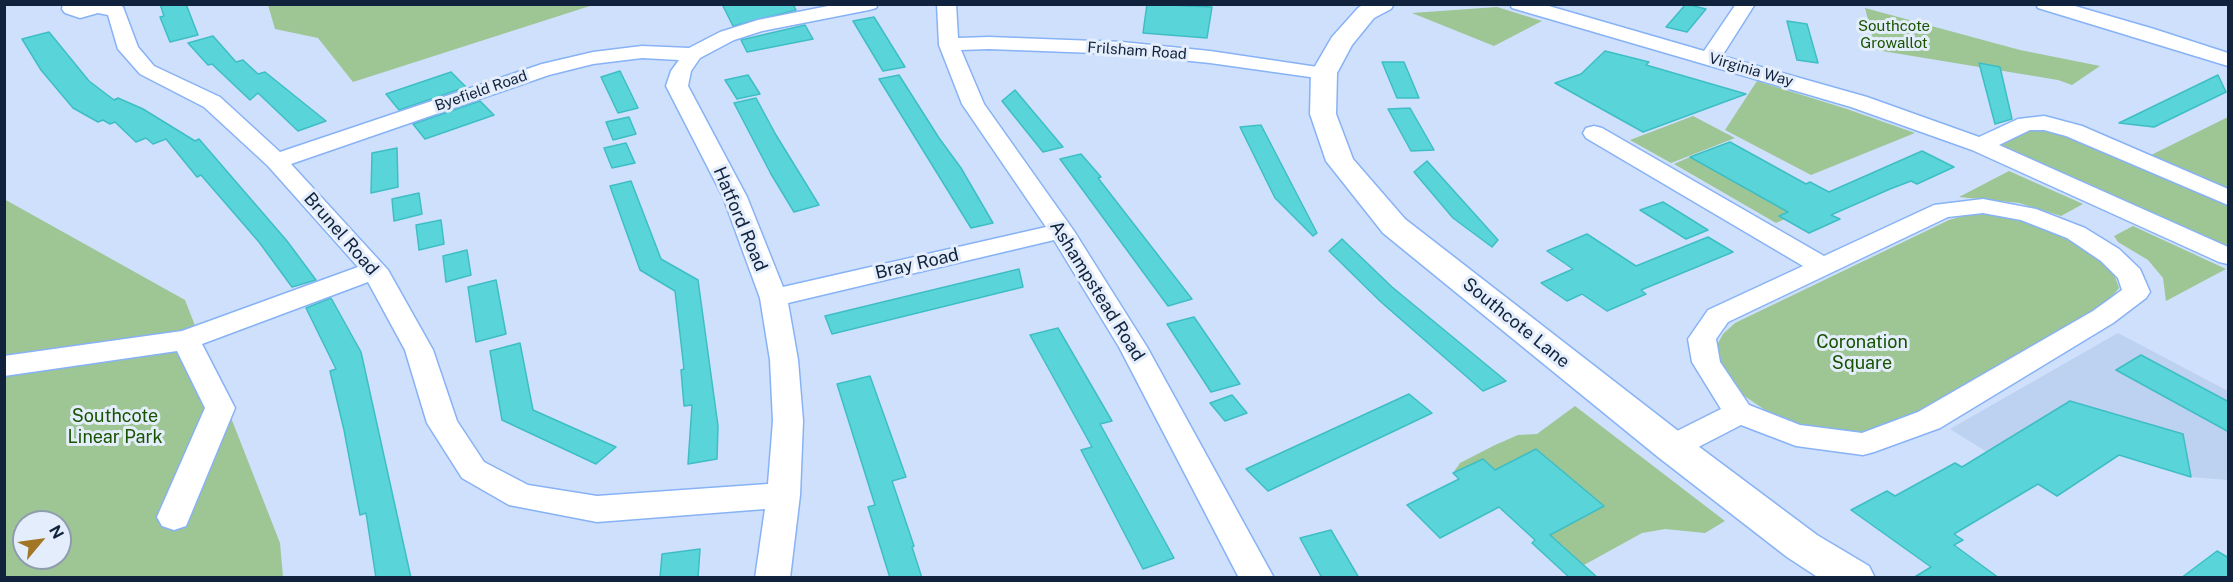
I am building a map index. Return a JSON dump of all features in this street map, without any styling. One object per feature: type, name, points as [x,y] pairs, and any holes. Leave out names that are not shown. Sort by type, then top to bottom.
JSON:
[{"type":"street","name":"Brunel Road","points":[[73,4],[71,7],[74,11],[105,6],[116,11],[128,49],[147,70],[212,102],[276,160],[375,270],[418,350],[442,423],[473,470],[521,496],[597,509],[784,495]]},
{"type":"street","points":[[693,54],[727,36],[799,11],[869,4]]},
{"type":"street","name":"Ashampstead Road","points":[[946,4],[949,45],[973,104],[1061,231],[1133,347],[1257,578]]},
{"type":"street","name":"Southcote Lane","points":[[1383,4],[1366,13],[1341,42],[1324,73],[1323,114],[1340,161],[1394,226],[1672,447],[1802,546],[1854,578]]},
{"type":"street","name":"Virginia Way","points":[[1519,4],[1859,102],[1980,146],[2229,256]]},
{"type":"street","points":[[1710,58],[1746,4]]},
{"type":"street","points":[[2045,4],[2147,33],[2229,60]]},
{"type":"street","name":"Frilsham Road","points":[[949,45],[1122,48],[1210,57],[1324,73]]},
{"type":"street","name":"Byefield Road","points":[[276,160],[542,70],[593,58],[632,53],[693,54]]},
{"type":"street","name":"Hatford Road","points":[[693,54],[681,71],[678,86],[735,197],[774,298],[784,360],[788,421],[784,495],[772,578]]},
{"type":"street","points":[[1980,146],[2026,124],[2044,123],[2074,130],[2229,198]]},
{"type":"street","points":[[1594,133],[1823,266]]},
{"type":"street","points":[[1983,206],[2027,214],[2076,233],[2110,255],[2131,275],[2136,292],[2103,317],[1929,420],[1863,444],[1796,435],[1738,412],[1706,362],[1702,339],[1718,316],[1823,266],[1943,210],[1983,206]]},
{"type":"street","points":[[2076,233],[2121,207]]},
{"type":"street","name":"Bray Road","points":[[774,298],[1061,231]]},
{"type":"street","points":[[4,366],[186,340],[375,270]]},
{"type":"street","points":[[174,517],[220,408],[186,340]]},
{"type":"street","points":[[1672,447],[1718,425],[1738,412]]},
{"type":"shaded area","points":[[2118,333],[2228,391],[2228,480],[2191,477],[2183,434],[2070,401],[1987,452],[1950,429]]},
{"type":"green space","points":[[268,4],[593,5],[353,82],[318,38],[275,29]]},
{"type":"green space","points":[[1497,7],[1542,21],[1494,46],[1412,13]]},
{"type":"green space","name":"Southcote Growallot","points":[[1865,8],[2020,50],[2100,66],[2072,85],[2058,80],[1876,50]]},
{"type":"green space","points":[[1757,81],[1915,133],[1811,175],[1725,130]]},
{"type":"green space","points":[[1693,116],[1735,138],[1671,163],[1630,140]]},
{"type":"green space","points":[[2228,117],[2228,256],[1980,145],[2044,123],[2141,160]]},
{"type":"green space","points":[[1690,157],[1766,200],[1772,198],[1793,210],[1780,217],[1785,219],[1776,223],[1674,164]]},
{"type":"green space","points":[[2009,171],[2083,204],[2061,216],[2019,203],[1959,197]]},
{"type":"green space","name":"Southcote Linear Park","points":[[4,199],[185,300],[280,543],[283,577],[5,577]]},
{"type":"green space","name":"Coronation Square","points":[[1984,214],[2023,220],[2081,243],[2113,271],[2119,288],[2107,303],[1885,431],[1842,436],[1805,428],[1768,412],[1740,393],[1729,380],[1718,359],[1717,345],[1723,334],[1735,323],[1949,220]]},
{"type":"green space","points":[[2133,226],[2226,269],[2166,301],[2163,278],[2148,260],[2118,242],[2114,236]]},
{"type":"green space","points":[[1575,406],[1725,521],[1705,533],[1665,529],[1642,533],[1584,565],[1550,535],[1603,506],[1536,449],[1495,470],[1483,459],[1453,473],[1460,463],[1495,445],[1518,435],[1537,434]]},
{"type":"building","points":[[160,4],[186,4],[198,35],[170,42],[160,17],[164,16]]},
{"type":"building","points":[[722,4],[793,4],[796,10],[733,26]]},
{"type":"building","points":[[1147,4],[1212,7],[1207,38],[1143,33]]},
{"type":"building","points":[[1686,4],[1706,9],[1687,32],[1666,27]]},
{"type":"building","points":[[874,17],[905,67],[883,71],[853,21]]},
{"type":"building","points":[[1787,21],[1807,24],[1818,63],[1797,60]]},
{"type":"building","points":[[805,25],[813,39],[747,52],[741,40]]},
{"type":"building","points":[[49,32],[89,81],[114,100],[118,98],[143,109],[195,141],[199,139],[287,241],[316,280],[292,287],[259,242],[201,175],[197,177],[166,139],[153,144],[146,138],[136,142],[115,122],[110,124],[103,120],[98,122],[73,108],[41,70],[22,39]]},
{"type":"building","points":[[213,36],[236,62],[243,60],[258,74],[265,72],[326,121],[298,131],[258,93],[250,100],[212,64],[208,65],[188,43]]},
{"type":"building","points":[[1605,51],[1649,62],[1646,65],[1746,94],[1643,132],[1555,83],[1581,74]]},
{"type":"building","points":[[1382,62],[1404,62],[1419,98],[1397,98]]},
{"type":"building","points":[[1979,63],[2000,67],[2012,119],[1995,124]]},
{"type":"building","points":[[620,71],[638,108],[618,113],[601,77]]},
{"type":"building","points":[[451,72],[466,87],[399,110],[386,94]]},
{"type":"building","points":[[748,75],[760,94],[737,99],[725,80]]},
{"type":"building","points":[[899,75],[961,168],[993,223],[971,228],[879,79]]},
{"type":"building","points":[[2218,75],[2226,92],[2154,127],[2119,123]]},
{"type":"building","points":[[1015,90],[1063,147],[1043,152],[1002,101]]},
{"type":"building","points":[[756,98],[819,205],[794,212],[771,174],[734,103]]},
{"type":"building","points":[[480,101],[494,115],[425,139],[413,124]]},
{"type":"building","points":[[1410,108],[1434,150],[1411,151],[1388,109]]},
{"type":"building","points":[[629,117],[636,134],[613,140],[606,122]]},
{"type":"building","points":[[1261,125],[1317,233],[1313,236],[1275,198],[1240,127]]},
{"type":"building","points":[[1730,142],[1806,184],[1810,182],[1829,192],[1922,151],[1954,167],[1917,184],[1911,181],[1890,189],[1831,215],[1840,219],[1809,233],[1779,216],[1788,212],[1690,157]]},
{"type":"building","points":[[626,143],[635,163],[612,168],[604,148]]},
{"type":"building","points":[[397,148],[398,187],[371,193],[372,153]]},
{"type":"building","points":[[1081,154],[1101,177],[1098,178],[1192,299],[1168,306],[1060,159]]},
{"type":"building","points":[[1427,161],[1498,240],[1492,247],[1453,218],[1414,172]]},
{"type":"building","points":[[631,181],[661,259],[698,280],[718,426],[717,459],[688,464],[692,405],[684,406],[681,370],[684,369],[675,291],[640,270],[610,186]]},
{"type":"building","points":[[419,193],[422,214],[394,221],[392,199]]},
{"type":"building","points":[[1663,202],[1708,230],[1686,239],[1640,210]]},
{"type":"building","points":[[441,220],[444,244],[419,250],[416,225]]},
{"type":"building","points":[[1587,234],[1636,266],[1708,237],[1733,252],[1641,290],[1646,294],[1607,311],[1582,294],[1567,301],[1541,283],[1573,269],[1547,251]]},
{"type":"building","points":[[1342,239],[1392,287],[1506,381],[1483,391],[1381,302],[1329,251]]},
{"type":"building","points":[[467,250],[471,275],[446,282],[443,256]]},
{"type":"building","points":[[1019,269],[1023,287],[832,334],[825,316]]},
{"type":"building","points":[[496,280],[506,334],[476,342],[468,287]]},
{"type":"building","points":[[331,298],[361,352],[411,578],[376,578],[366,513],[360,515],[330,371],[336,369],[306,308]]},
{"type":"building","points":[[1194,317],[1240,384],[1211,392],[1167,324]]},
{"type":"building","points":[[1058,328],[1112,421],[1100,424],[1174,558],[1143,569],[1081,450],[1092,447],[1030,335]]},
{"type":"building","points":[[520,343],[533,410],[616,447],[596,464],[502,420],[490,351]]},
{"type":"building","points":[[2141,355],[2229,402],[2229,432],[2116,370]]},
{"type":"building","points":[[870,376],[906,477],[892,481],[914,546],[912,547],[922,578],[890,578],[868,507],[875,505],[837,384]]},
{"type":"building","points":[[1409,394],[1432,413],[1268,491],[1246,469]]},
{"type":"building","points":[[1232,395],[1247,413],[1225,421],[1210,403]]},
{"type":"building","points":[[2070,401],[2183,434],[2191,477],[2119,455],[2057,496],[2038,484],[1954,534],[1963,540],[1954,545],[1999,578],[1913,578],[1931,567],[1851,510],[1887,491],[1895,496],[1955,463],[1962,467]]},
{"type":"building","points":[[1536,449],[1604,506],[1550,535],[1598,578],[1570,578],[1532,543],[1535,540],[1499,507],[1440,538],[1407,505],[1459,479],[1453,473],[1483,459],[1495,470]]},
{"type":"building","points":[[1331,530],[1359,578],[1322,578],[1300,538]]},
{"type":"building","points":[[700,549],[698,578],[660,578],[662,554]]},
{"type":"building","points":[[2217,551],[2229,558],[2229,578],[2181,578]]}]
